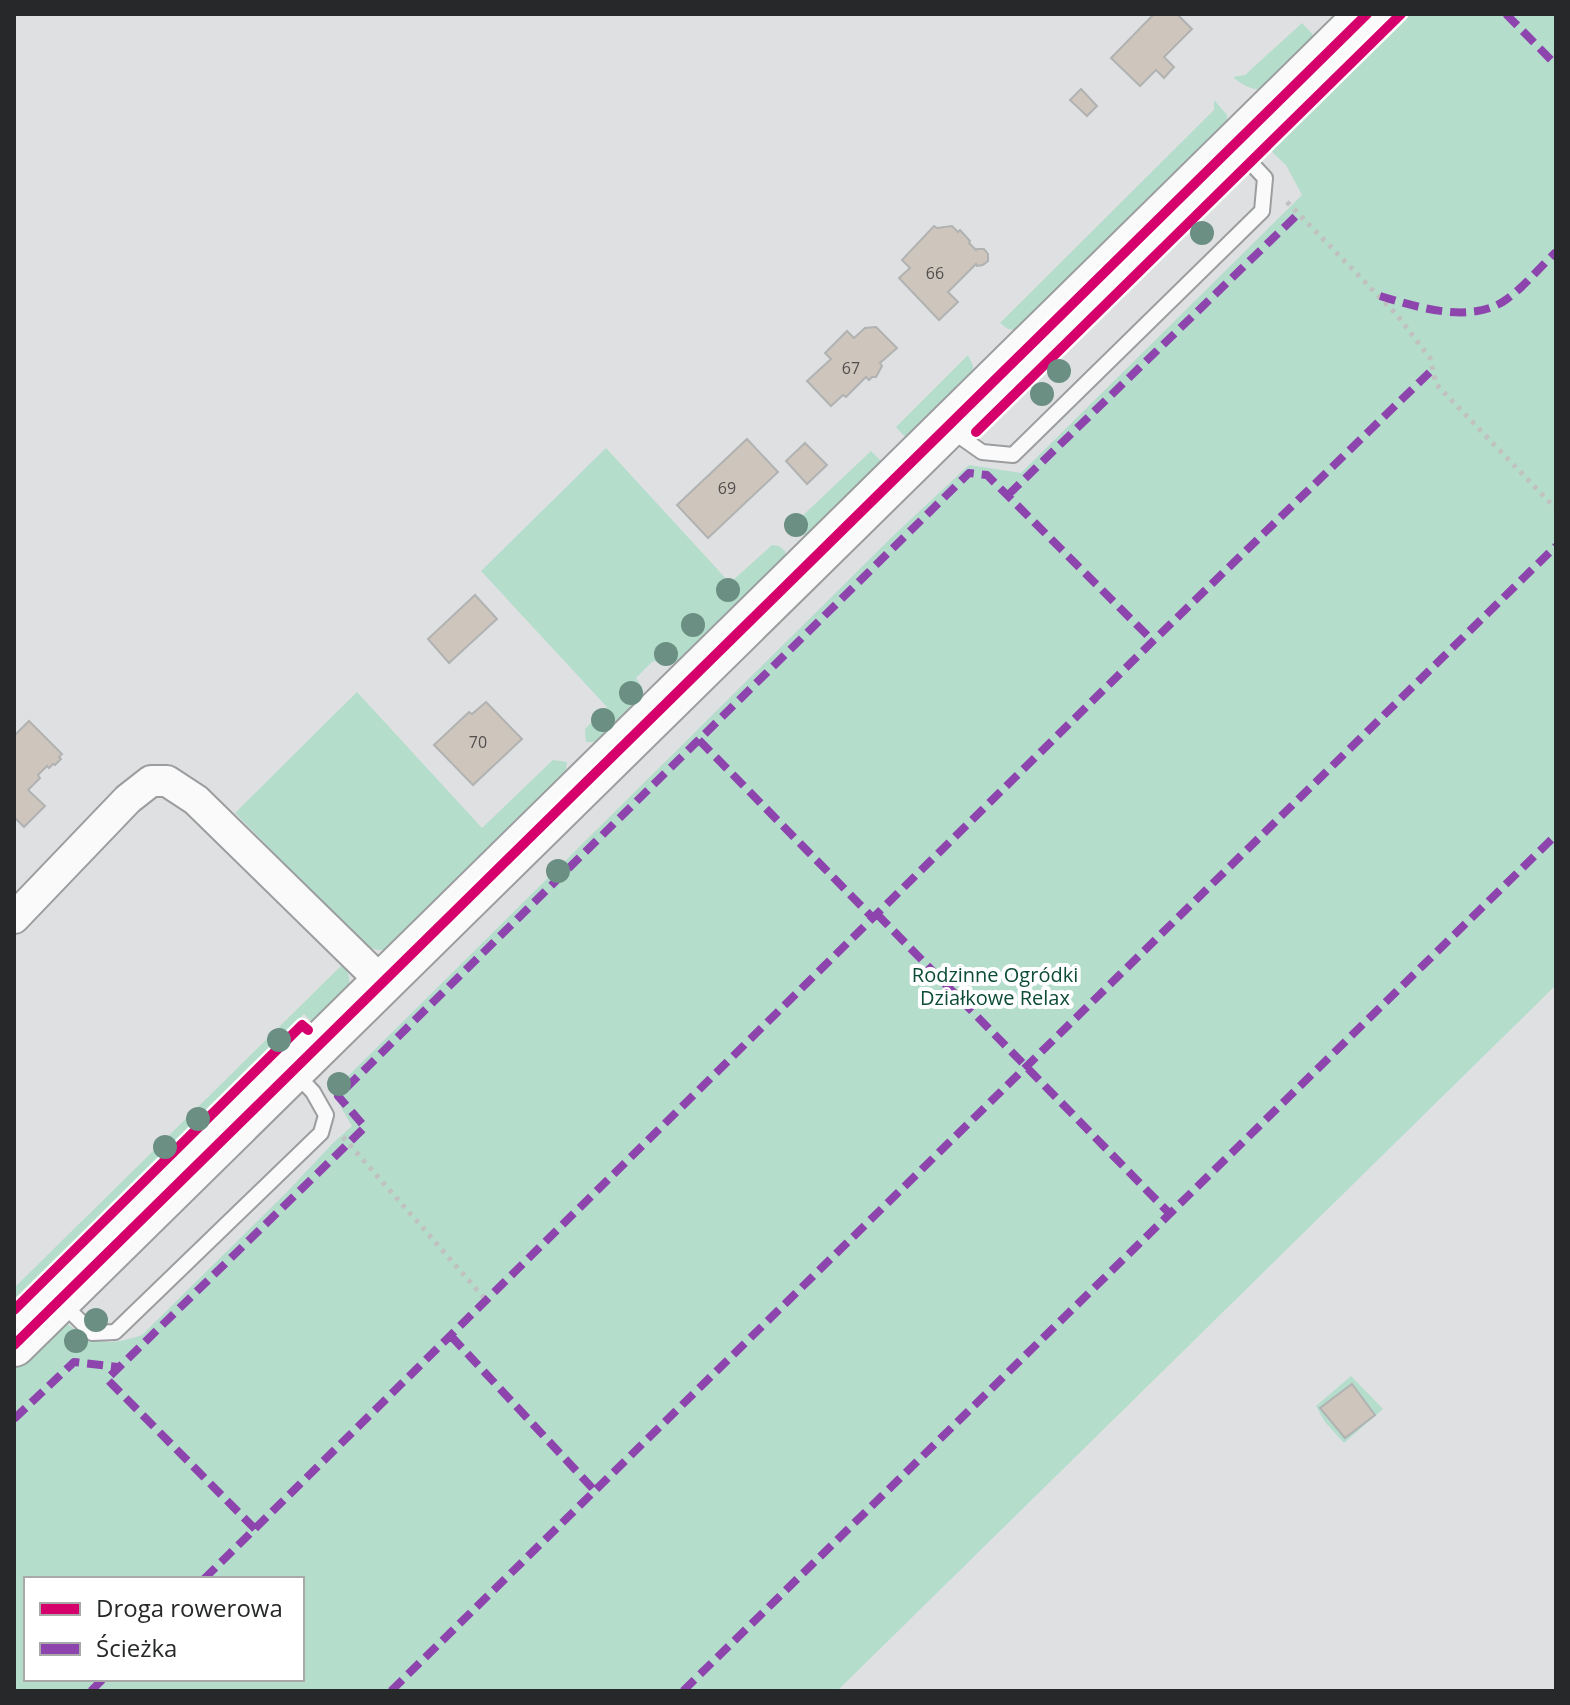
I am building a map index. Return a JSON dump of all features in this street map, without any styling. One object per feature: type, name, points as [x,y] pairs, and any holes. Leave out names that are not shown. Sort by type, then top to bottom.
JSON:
[{"type":"street","points":[[14,1345],[1367,14]]},
{"type":"street","points":[[14,918],[128,799],[151,781],[167,781],[196,800],[383,983]]},
{"type":"lane","points":[[947,427],[982,452],[1013,455],[1262,211],[1265,178],[1234,145]]},
{"type":"lane","points":[[60,1300],[92,1333],[115,1332],[321,1133],[326,1115],[313,1092],[293,1071]]},
{"type":"path","points":[[1265,178],[1397,315],[1430,358],[1436,384],[1556,509]]},
{"type":"path","points":[[326,1115],[486,1300]]},
{"type":"green space","name":"Rodzinne Ogródki Działkowe Relax","points":[[1408,14],[1556,14],[1556,985],[837,1691],[14,1691],[14,1367],[62,1320],[99,1341],[118,1341],[142,1335],[352,1126],[332,1092],[894,535],[969,465],[1021,473],[1302,195],[1286,165],[1271,151]]},
{"type":"green space","points":[[1302,23],[1318,40],[1268,90],[1249,87],[1233,77],[1245,75]]},
{"type":"green space","points":[[1214,100],[1227,115],[1227,129],[1018,330],[1008,329],[1000,323],[1214,110]]},
{"type":"green space","points":[[968,355],[973,366],[970,383],[915,438],[904,436],[896,427]]},
{"type":"green space","points":[[606,448],[730,583],[772,545],[785,551],[787,564],[686,663],[653,661],[636,678],[643,691],[643,705],[598,742],[586,742],[585,729],[607,707],[481,571]]},
{"type":"green space","points":[[871,451],[880,460],[883,469],[815,536],[803,535],[789,521],[796,522]]},
{"type":"green space","points":[[357,692],[482,828],[553,760],[567,762],[565,777],[397,947],[384,950],[364,944],[235,813]]},
{"type":"green space","points":[[343,964],[348,974],[348,991],[337,1005],[315,1025],[304,1014],[14,1300],[14,1288]]},
{"type":"green space","points":[[1351,1376],[1383,1409],[1344,1443],[1325,1422],[1316,1406]]},
{"type":"building","points":[[1154,14],[1177,14],[1192,29],[1164,57],[1174,67],[1164,78],[1156,70],[1140,86],[1111,58]]},
{"type":"building","points":[[1081,89],[1097,106],[1087,116],[1070,100]]},
{"type":"building","points":[[934,226],[952,226],[958,232],[960,230],[976,250],[984,249],[988,254],[988,261],[983,265],[976,264],[948,292],[958,302],[939,320],[899,278],[910,268],[902,260]]},
{"type":"building","points":[[876,327],[897,348],[880,363],[882,366],[876,377],[869,380],[866,377],[846,397],[843,395],[831,406],[807,381],[831,359],[825,353],[847,331],[854,338],[865,328]]},
{"type":"building","points":[[747,439],[778,472],[708,538],[677,505]]},
{"type":"building","points":[[805,443],[827,465],[807,484],[786,461]]},
{"type":"building","points":[[475,595],[497,619],[449,663],[428,639]]},
{"type":"building","points":[[486,702],[522,739],[473,785],[434,745],[469,712],[472,714]]},
{"type":"building","points":[[29,721],[62,754],[55,765],[47,766],[38,775],[40,778],[28,790],[45,806],[24,827],[14,817],[14,736]]},
{"type":"building","points":[[1352,1384],[1375,1415],[1345,1438],[1320,1408]]},
{"type":"marked path","points":[[1506,14],[1556,65]]},
{"type":"marked path","points":[[1008,495],[1299,213]]},
{"type":"marked path","points":[[1380,296],[1444,311],[1478,311],[1507,299],[1556,252]]},
{"type":"marked path","points":[[206,1577],[1153,641],[1432,370]]},
{"type":"marked path","points":[[255,1529],[107,1379],[365,1127],[338,1096],[969,473],[987,475],[1153,641]]},
{"type":"marked path","points":[[391,1691],[1556,546]]},
{"type":"marked path","points":[[699,740],[873,918]]},
{"type":"marked path","points":[[683,1691],[1556,835]]},
{"type":"marked path","points":[[877,914],[1170,1214]]},
{"type":"marked path","points":[[451,1336],[595,1491]]},
{"type":"marked path","points":[[14,1419],[74,1362],[118,1367]]},
{"type":"marked path","points":[[91,1691],[101,1681]]},
{"type":"cycle path","points":[[14,1345],[1367,14]]},
{"type":"cycle path","points":[[976,432],[1401,14]]},
{"type":"cycle path","points":[[14,1310],[302,1025],[308,1030]]}]
